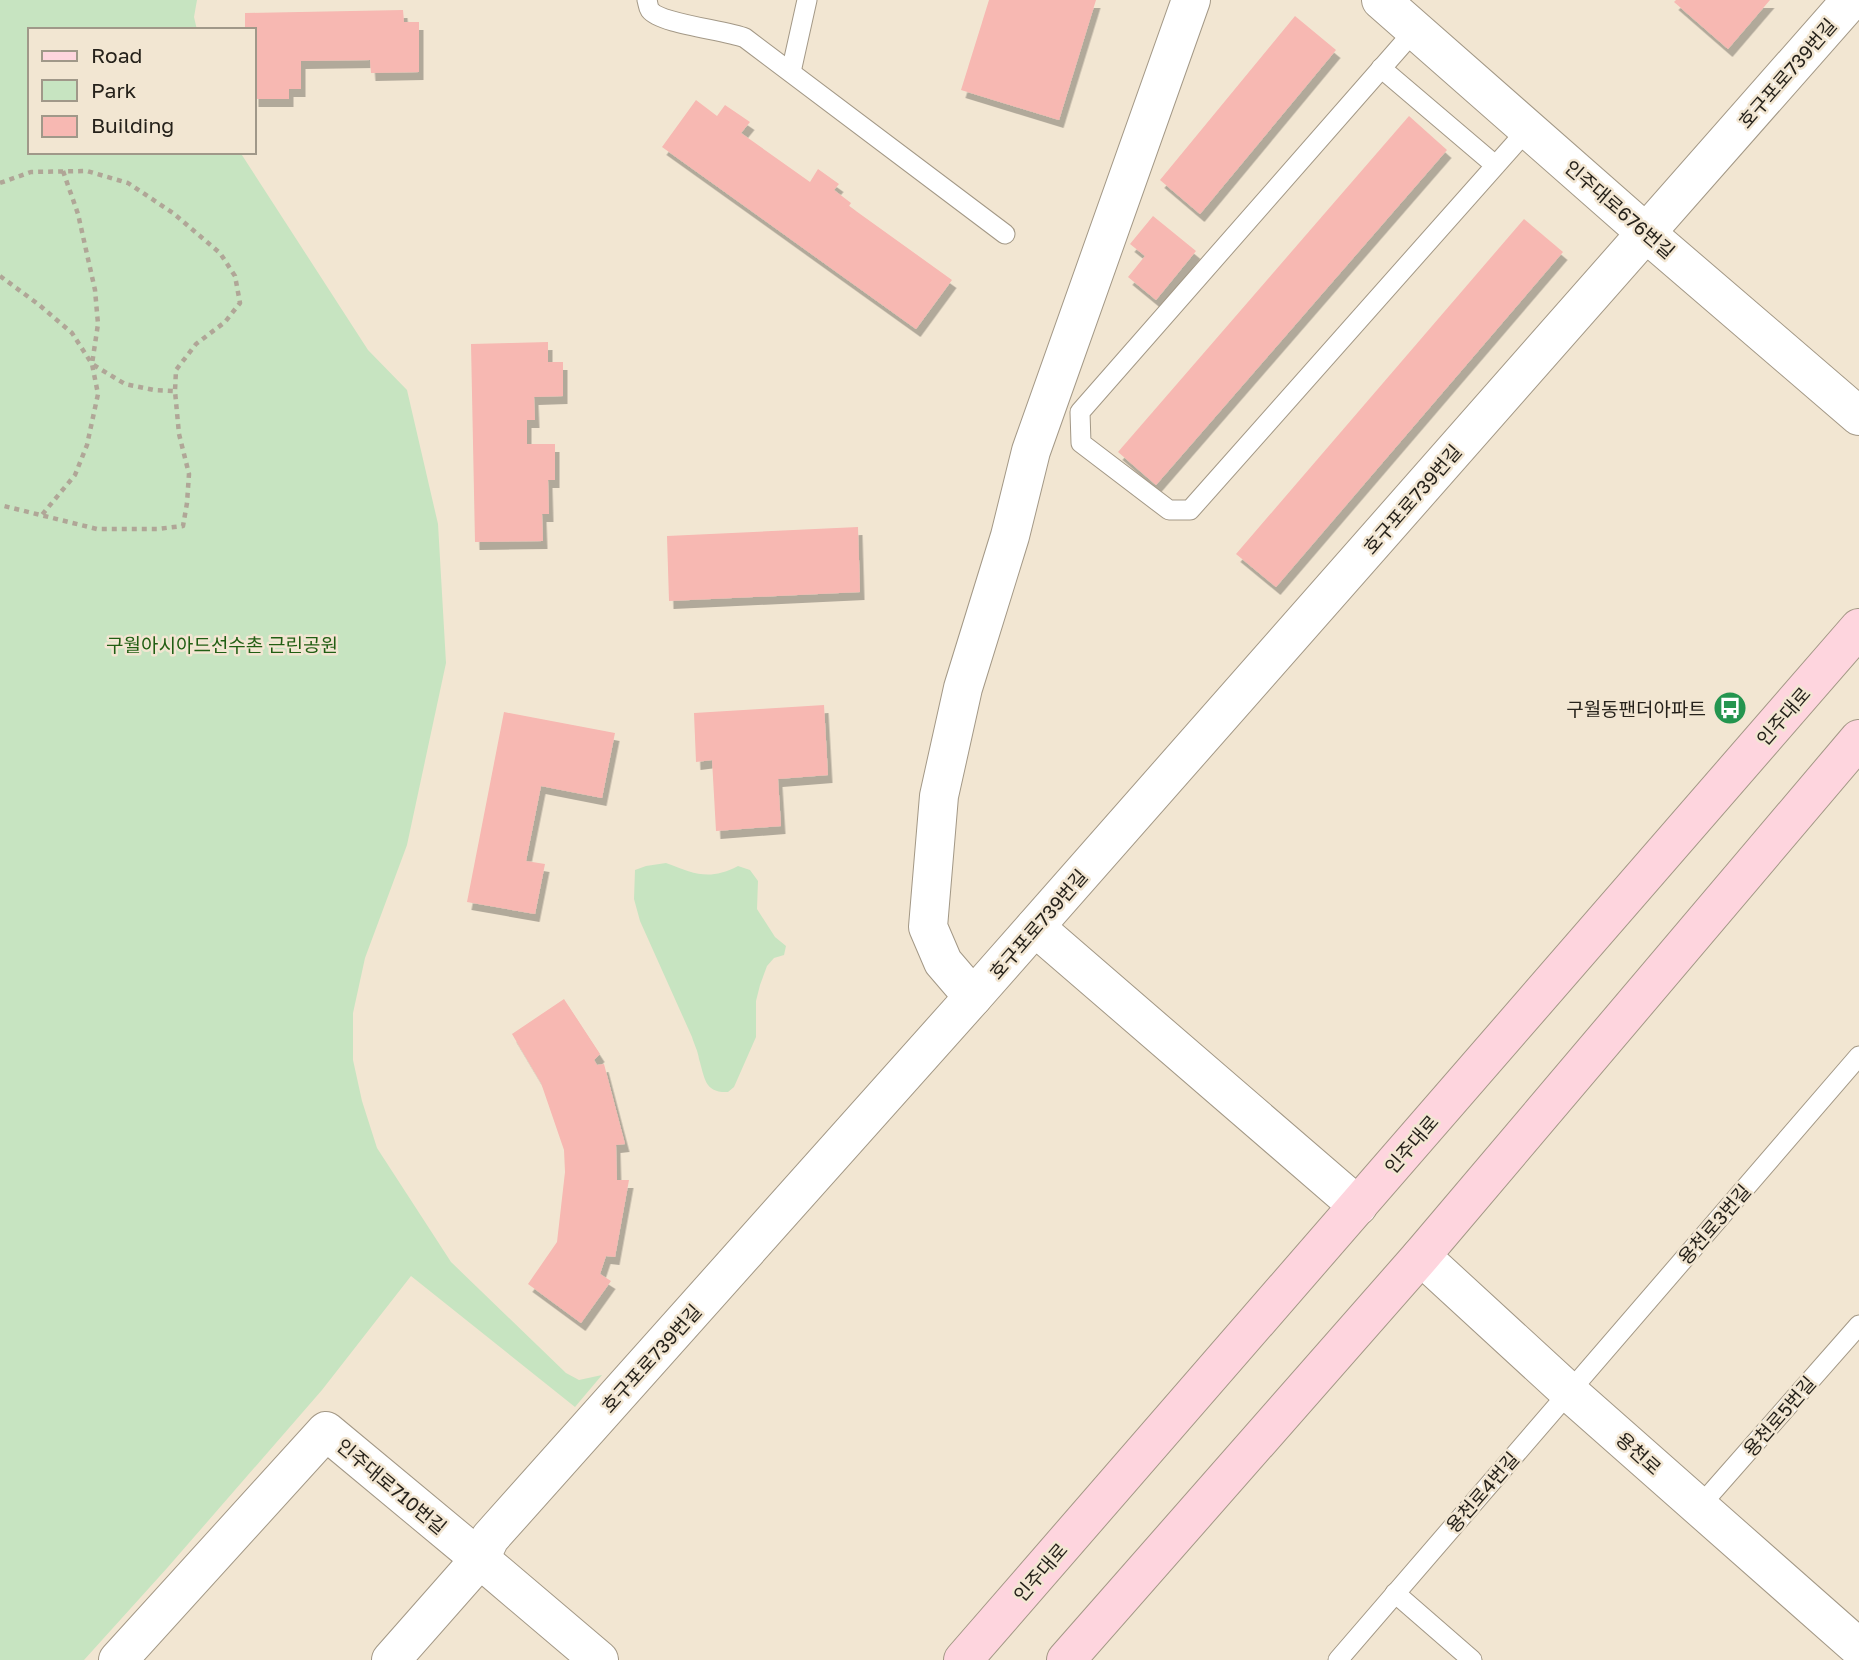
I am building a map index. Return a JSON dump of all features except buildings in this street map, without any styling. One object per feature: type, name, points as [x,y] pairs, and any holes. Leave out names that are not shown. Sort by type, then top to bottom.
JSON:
[{"type":"main road","name":"인주대로","points":[[963,1660],[1859,628]]},
{"type":"main road","points":[[1066,1660],[1421,1256],[1854,756]]},
{"type":"street","name":"호구포로739번길","points":[[973,997],[943,962],[928,928],[939,796],[963,688],[1010,536],[1031,451],[1191,0]]},
{"type":"street","name":"인주대로676번길","points":[[1381,0],[1859,416]]},
{"type":"street","name":"호구포로739번길","points":[[391,1660],[480,1559],[490,1538],[1035,927],[1851,0]]},
{"type":"street","points":[[1035,927],[1358,1206]]},
{"type":"street","name":"용천로","points":[[1421,1256],[1569,1392],[1859,1648]]},
{"type":"street","name":"인주대로710번길","points":[[118,1660],[326,1431],[599,1660]]},
{"type":"lane","points":[[647,0],[651,11],[663,19],[734,33],[745,38],[1005,234]]},
{"type":"lane","points":[[790,72],[807,0]]},
{"type":"lane","points":[[1415,30],[1080,412],[1081,443],[1169,510],[1190,510],[1528,129]]},
{"type":"lane","points":[[1381,68],[1495,165]]},
{"type":"lane","name":"용천로3번길","points":[[1569,1392],[1859,1056]]},
{"type":"lane","name":"용천로5번길","points":[[1699,1507],[1859,1325]]},
{"type":"lane","name":"용천로4번길","points":[[1338,1660],[1569,1392]]},
{"type":"lane","points":[[1395,1593],[1472,1660]]},
{"type":"path","points":[[0,183],[31,172],[63,171],[87,171],[128,183],[173,213],[220,253],[235,276],[240,303],[225,322],[196,344],[176,370],[179,434],[189,474],[183,526],[97,529],[0,505]]},
{"type":"path","points":[[41,516],[75,475],[87,445],[98,394],[92,364],[98,324],[95,290],[88,250],[63,171]]},
{"type":"path","points":[[0,276],[72,333],[92,364],[125,384],[175,391]]},
{"type":"green space","name":"구월아시아드선수촌 근린공원","points":[[0,0],[197,0],[194,17],[197,28],[28,28],[28,154],[241,154],[368,350],[407,390],[438,524],[446,663],[407,845],[365,958],[353,1013],[353,1060],[362,1101],[377,1148],[451,1262],[566,1373],[579,1380],[602,1375],[575,1407],[411,1276],[322,1390],[84,1660],[0,1660]]},
{"type":"green space","points":[[666,863],[710,875],[738,866],[750,870],[758,881],[757,909],[775,937],[786,946],[784,955],[774,958],[767,966],[756,1001],[756,1037],[734,1087],[728,1092],[714,1090],[704,1078],[692,1037],[640,921],[634,899],[635,870]]},
{"type":"place","name":"구월동팬더아파트","points":[[1730,708]]}]
